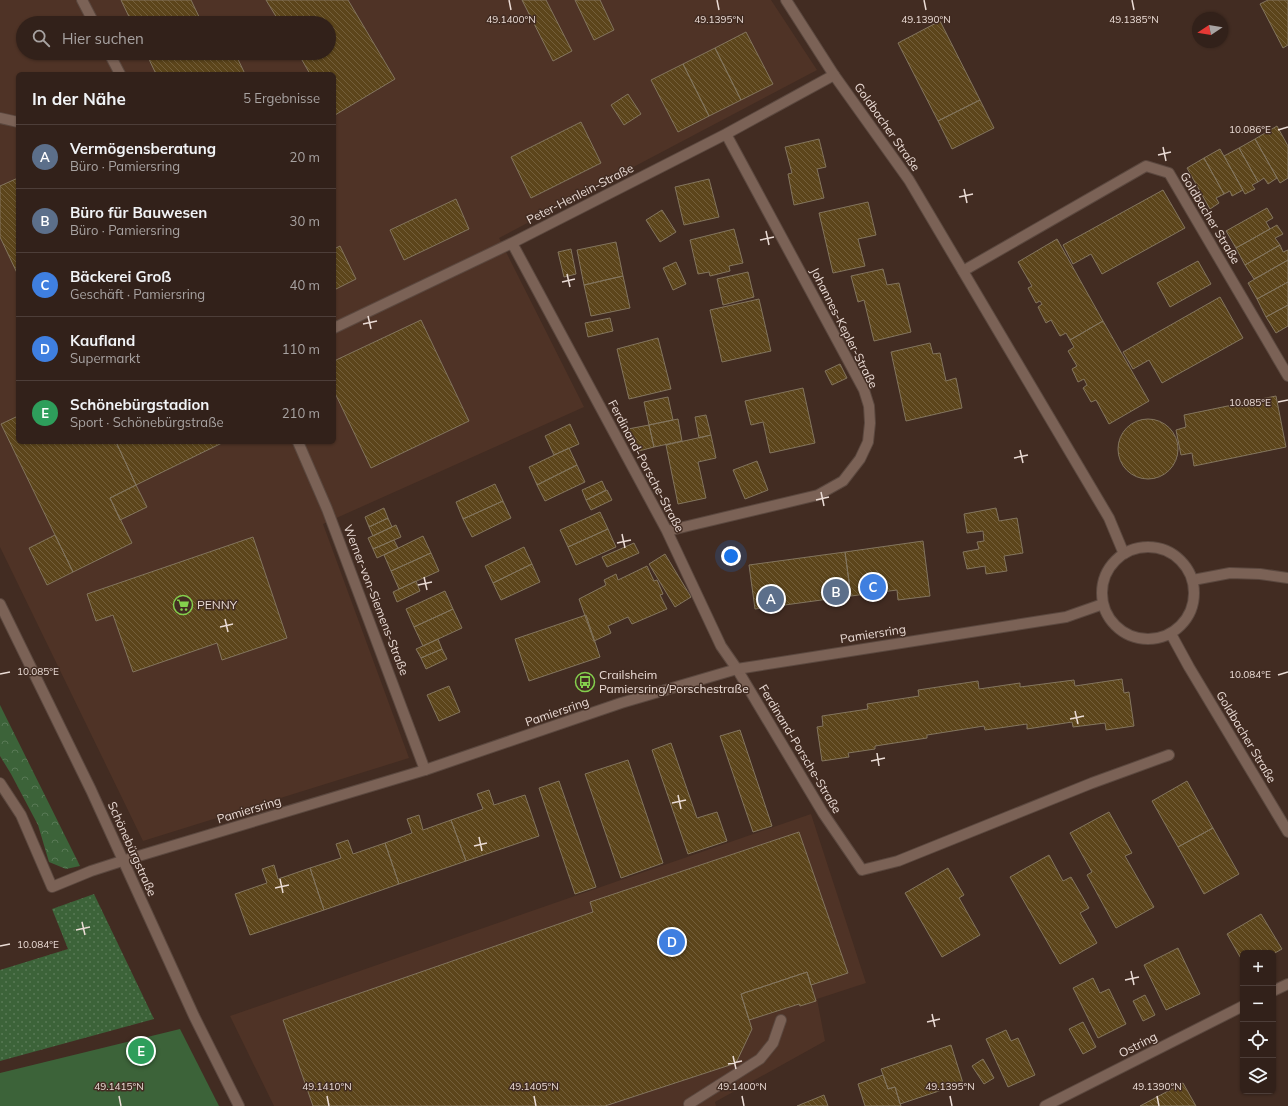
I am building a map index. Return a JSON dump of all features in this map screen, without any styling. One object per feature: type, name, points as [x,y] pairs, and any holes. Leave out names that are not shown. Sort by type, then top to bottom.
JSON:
[{"type":"street","points":[[82,0],[90,16]]},
{"type":"street","name":"Goldbacher Straße","points":[[786,0],[834,75],[909,180],[1109,518],[1124,554]]},
{"type":"street","points":[[113,60],[119,72]]},
{"type":"street","name":"Peter-Henlein-Straße","points":[[336,327],[512,243],[726,134],[834,75]]},
{"type":"street","points":[[0,118],[16,122]]},
{"type":"street","name":"Johannes-Kepler-Straße","points":[[667,531],[818,495],[843,481],[860,459],[868,442],[870,424],[864,390],[726,134]]},
{"type":"street","name":"Goldbacher Straße","points":[[963,272],[1146,166],[1169,174],[1288,376]]},
{"type":"street","name":"Ferdinand-Porsche-Straße","points":[[512,243],[667,531],[721,646],[737,669],[823,813],[862,870],[898,861],[1092,783],[1169,755]]},
{"type":"street","name":"Werner-von-Siemens-Straße","points":[[299,444],[328,509],[425,770]]},
{"type":"street","points":[[1140,547],[1157,548],[1174,554],[1186,566],[1193,580],[1195,598],[1191,612],[1183,624],[1171,634],[1155,640],[1138,639],[1122,632],[1110,620],[1103,604],[1102,585],[1110,567],[1124,554],[1140,547]]},
{"type":"street","points":[[1193,580],[1230,573],[1260,574],[1288,578]]},
{"type":"street","name":"Schönebürgstraße","points":[[0,604],[91,790],[122,861],[194,1016],[239,1106]]},
{"type":"street","name":"Pamiersring","points":[[0,783],[21,815],[52,887],[122,861],[425,770],[621,703],[737,669],[1066,617],[1103,604]]},
{"type":"street","name":"Goldbacher Straße","points":[[1171,634],[1189,667],[1288,832]]},
{"type":"street","points":[[1276,990],[1288,984]]},
{"type":"street","name":"Ostring","points":[[1045,1106],[1240,1008]]},
{"type":"street","points":[[690,1104],[760,1059],[773,1043],[781,1020]]},
{"type":"shaded area","points":[[0,0],[771,0],[817,70],[499,238],[584,407],[323,524],[409,758],[143,841],[0,547]]},
{"type":"shaded area","points":[[811,814],[866,983],[817,999],[825,1041],[715,1102],[716,1106],[274,1106],[230,1016]]},
{"type":"green space","points":[[0,705],[80,866],[66,869],[49,862],[38,825],[0,756]]},
{"type":"green space","points":[[94,894],[154,1019],[0,1061],[0,970],[68,949],[52,909]]},
{"type":"green space","points":[[180,1029],[219,1106],[0,1106],[0,1073]]},
{"type":"building","points":[[121,0],[191,0],[199,16],[129,16]]},
{"type":"building","points":[[266,0],[348,0],[395,79],[336,114],[336,72],[309,72],[302,60],[336,60],[336,16],[276,16]]},
{"type":"building","points":[[522,0],[546,0],[572,51],[553,61]]},
{"type":"building","points":[[575,0],[600,0],[614,30],[594,40]]},
{"type":"building","points":[[1268,0],[1288,0],[1288,45],[1283,48],[1260,4]]},
{"type":"building","points":[[940,21],[980,100],[938,121],[898,43]]},
{"type":"building","points":[[746,32],[773,84],[741,100],[715,48]]},
{"type":"building","points":[[715,48],[741,100],[709,116],[683,64]]},
{"type":"building","points":[[149,60],[238,60],[244,72],[155,72]]},
{"type":"building","points":[[683,64],[709,116],[678,132],[651,80]]},
{"type":"building","points":[[628,94],[641,114],[624,125],[611,105]]},
{"type":"building","points":[[980,100],[994,128],[952,149],[938,121]]},
{"type":"building","points":[[581,122],[601,163],[531,198],[511,157]]},
{"type":"building","points":[[1277,126],[1288,146],[1288,178],[1280,183],[1255,139]]},
{"type":"building","points":[[819,139],[826,167],[817,169],[824,198],[794,205],[788,174],[792,173],[785,147]]},
{"type":"building","points":[[1255,139],[1277,178],[1268,184],[1264,178],[1258,182],[1239,148]]},
{"type":"building","points":[[1239,148],[1258,182],[1252,185],[1255,189],[1245,194],[1224,156]]},
{"type":"building","points":[[1220,149],[1243,190],[1232,196],[1230,191],[1224,194],[1204,158]]},
{"type":"building","points":[[1204,158],[1224,194],[1216,198],[1219,203],[1210,209],[1187,168]]},
{"type":"building","points":[[16,179],[16,271],[0,237],[0,186]]},
{"type":"building","points":[[709,179],[719,217],[684,225],[675,187]]},
{"type":"building","points":[[1163,190],[1185,228],[1102,274],[1091,254],[1073,264],[1063,245]]},
{"type":"building","points":[[456,199],[469,229],[404,260],[390,230]]},
{"type":"building","points":[[868,202],[876,235],[858,239],[865,266],[833,273],[819,213]]},
{"type":"building","points":[[1267,208],[1273,218],[1266,222],[1270,229],[1236,248],[1226,231]]},
{"type":"building","points":[[662,210],[676,232],[660,242],[646,220]]},
{"type":"building","points":[[1277,225],[1283,234],[1275,238],[1280,245],[1245,265],[1236,248]]},
{"type":"building","points":[[734,229],[743,263],[729,266],[730,271],[710,276],[709,272],[698,274],[690,240]]},
{"type":"building","points":[[1057,239],[1103,321],[1070,340],[1066,333],[1060,336],[1051,320],[1046,323],[1038,307],[1042,304],[1040,301],[1036,303],[1028,288],[1032,286],[1018,262]]},
{"type":"building","points":[[616,242],[623,276],[584,285],[577,250]]},
{"type":"building","points":[[1280,245],[1283,252],[1288,250],[1288,260],[1254,279],[1245,265]]},
{"type":"building","points":[[340,246],[356,279],[336,289],[336,248]]},
{"type":"building","points":[[571,249],[576,274],[564,277],[558,252]]},
{"type":"building","points":[[1288,260],[1288,282],[1257,299],[1248,283]]},
{"type":"building","points":[[1198,261],[1211,284],[1170,307],[1157,283]]},
{"type":"building","points":[[676,262],[686,284],[673,290],[663,268]]},
{"type":"building","points":[[883,269],[887,285],[899,283],[911,332],[874,341],[864,300],[858,302],[851,276]]},
{"type":"building","points":[[748,272],[754,297],[723,305],[717,279]]},
{"type":"building","points":[[623,276],[630,308],[591,316],[584,285]]},
{"type":"building","points":[[1288,282],[1288,305],[1266,317],[1257,299]]},
{"type":"building","points":[[1220,297],[1243,338],[1162,383],[1149,360],[1133,369],[1123,352]]},
{"type":"building","points":[[759,299],[771,351],[722,362],[710,310]]},
{"type":"building","points":[[1288,305],[1288,326],[1276,333],[1266,317]]},
{"type":"building","points":[[610,318],[613,331],[588,337],[585,323]]},
{"type":"building","points":[[421,320],[469,421],[371,468],[336,395],[336,360]]},
{"type":"building","points":[[1103,321],[1149,401],[1109,424],[1096,400],[1091,402],[1083,388],[1087,385],[1084,379],[1078,382],[1072,369],[1077,366],[1068,351],[1074,347],[1070,340]]},
{"type":"building","points":[[658,338],[671,389],[629,399],[617,349]]},
{"type":"building","points":[[930,343],[933,354],[940,353],[946,381],[956,378],[962,408],[906,421],[891,352]]},
{"type":"building","points":[[840,364],[847,378],[832,385],[825,371]]},
{"type":"building","points":[[803,388],[815,443],[770,453],[763,422],[751,425],[745,401]]},
{"type":"building","points":[[1276,396],[1286,447],[1194,466],[1192,453],[1181,455],[1176,430],[1186,427],[1184,415]]},
{"type":"building","points":[[668,397],[673,420],[649,425],[644,402]]},
{"type":"building","points":[[706,415],[711,435],[699,438],[695,417]]},
{"type":"building","points":[[16,417],[16,444],[117,444],[136,485],[110,498],[132,543],[73,572],[1,424]]},
{"type":"building","points":[[678,419],[682,441],[654,447],[649,425]]},
{"type":"building","points":[[1148,419],[1164,424],[1169,428],[1173,433],[1178,449],[1173,465],[1169,470],[1164,474],[1148,479],[1132,474],[1127,470],[1123,465],[1118,449],[1123,433],[1127,428],[1132,424]]},
{"type":"building","points":[[570,424],[579,444],[554,455],[545,436]]},
{"type":"building","points":[[649,425],[654,447],[639,451],[628,429]]},
{"type":"building","points":[[711,435],[716,458],[698,462],[706,498],[678,504],[666,445]]},
{"type":"building","points":[[117,444],[220,444],[136,485]]},
{"type":"building","points":[[569,448],[577,465],[537,485],[529,467]]},
{"type":"building","points":[[757,461],[768,490],[745,499],[733,470]]},
{"type":"building","points":[[577,465],[585,482],[545,501],[537,485]]},
{"type":"building","points":[[602,481],[606,490],[586,500],[582,490]]},
{"type":"building","points":[[495,484],[503,501],[463,519],[456,502]]},
{"type":"building","points":[[136,485],[147,507],[120,520],[110,498]]},
{"type":"building","points":[[607,490],[612,500],[591,510],[586,500]]},
{"type":"building","points":[[503,501],[511,518],[472,537],[463,519]]},
{"type":"building","points":[[384,508],[388,518],[369,527],[365,517]]},
{"type":"building","points":[[996,508],[999,521],[1017,518],[1023,553],[1004,556],[1007,571],[986,574],[985,566],[967,569],[963,552],[979,549],[977,542],[984,541],[983,531],[967,533],[964,514]]},
{"type":"building","points":[[600,512],[608,529],[568,547],[560,530]]},
{"type":"building","points":[[388,518],[392,527],[373,536],[369,527]]},
{"type":"building","points":[[396,525],[401,537],[373,549],[368,538]]},
{"type":"building","points":[[608,529],[616,547],[576,565],[568,547]]},
{"type":"building","points":[[55,535],[73,572],[47,585],[29,548]]},
{"type":"building","points":[[423,536],[431,553],[391,571],[384,555]]},
{"type":"building","name":"PENNY","points":[[253,537],[287,638],[222,660],[217,643],[133,672],[113,615],[96,621],[87,594]]},
{"type":"building","points":[[394,540],[398,548],[377,558],[373,549]]},
{"type":"building","points":[[923,541],[930,596],[898,600],[897,590],[851,596],[845,552]]},
{"type":"building","points":[[634,543],[639,553],[607,567],[602,557]]},
{"type":"building","points":[[524,547],[532,564],[493,583],[485,566]]},
{"type":"building","points":[[845,552],[851,596],[755,609],[749,565]]},
{"type":"building","points":[[431,553],[439,571],[399,589],[391,571]]},
{"type":"building","points":[[665,554],[691,597],[675,607],[649,564]]},
{"type":"building","points":[[532,564],[540,582],[501,600],[493,583]]},
{"type":"building","points":[[647,566],[654,581],[657,580],[663,594],[660,595],[667,609],[632,624],[628,617],[608,626],[611,633],[594,641],[579,599],[606,585],[604,580],[616,574],[618,580]]},
{"type":"building","points":[[416,581],[420,591],[397,602],[393,592]]},
{"type":"building","points":[[445,591],[453,609],[414,627],[406,609]]},
{"type":"building","points":[[453,609],[462,628],[423,646],[414,627]]},
{"type":"building","points":[[586,615],[600,657],[529,681],[515,639]]},
{"type":"building","points":[[438,639],[442,649],[421,658],[416,649]]},
{"type":"building","points":[[442,649],[447,659],[426,669],[421,658]]},
{"type":"building","points":[[1122,679],[1124,693],[1129,692],[1134,726],[1106,730],[1105,723],[1073,727],[1072,722],[1027,729],[1027,724],[985,730],[984,726],[927,735],[927,738],[875,746],[875,749],[848,753],[849,757],[822,761],[817,727],[823,726],[822,716],[868,709],[867,704],[919,696],[918,690],[978,681],[979,689],[1020,683],[1020,687],[1074,680],[1075,686]]},
{"type":"building","points":[[449,686],[460,712],[439,721],[427,695]]},
{"type":"building","points":[[740,730],[772,826],[753,832],[720,736]]},
{"type":"building","points":[[671,743],[697,818],[717,812],[727,841],[688,854],[652,750]]},
{"type":"building","points":[[628,760],[663,863],[621,878],[585,774]]},
{"type":"building","points":[[559,781],[596,887],[575,894],[539,788]]},
{"type":"building","points":[[1187,781],[1213,828],[1178,847],[1152,801]]},
{"type":"building","points":[[489,790],[494,805],[525,795],[539,836],[466,861],[451,820],[483,809],[477,794]]},
{"type":"building","points":[[1109,812],[1132,853],[1125,856],[1154,907],[1116,928],[1087,875],[1092,872],[1070,833]]},
{"type":"building","points":[[419,815],[423,830],[451,820],[466,861],[399,884],[385,843],[412,833],[407,819]]},
{"type":"building","points":[[1213,828],[1239,874],[1204,894],[1178,847]]},
{"type":"building","points":[[799,832],[848,973],[811,985],[807,972],[741,994],[752,1029],[736,1063],[605,1106],[313,1106],[283,1020],[593,912],[590,902]]},
{"type":"building","points":[[348,840],[353,854],[385,843],[399,884],[324,910],[310,868],[341,858],[336,844]]},
{"type":"building","points":[[1049,855],[1063,881],[1071,877],[1089,908],[1080,913],[1097,943],[1060,964],[1010,877]]},
{"type":"building","points":[[274,865],[278,879],[310,868],[324,910],[250,935],[235,894],[267,883],[262,869]]},
{"type":"building","points":[[948,868],[964,895],[959,898],[980,935],[942,957],[905,893]]},
{"type":"building","points":[[1261,914],[1282,949],[1276,952],[1276,950],[1240,950],[1240,957],[1227,934]]},
{"type":"building","points":[[1178,948],[1200,994],[1166,1010],[1144,965]]},
{"type":"building","points":[[807,972],[816,1001],[800,1006],[799,1004],[749,1020],[741,994]]},
{"type":"building","points":[[1093,978],[1100,993],[1109,989],[1126,1024],[1098,1038],[1073,988]]},
{"type":"building","points":[[1145,995],[1155,1015],[1143,1021],[1133,1001]]},
{"type":"building","points":[[1083,1022],[1096,1047],[1083,1054],[1069,1029]]},
{"type":"building","points":[[1006,1030],[1011,1041],[1018,1038],[1035,1075],[1008,1087],[986,1039]]},
{"type":"building","points":[[951,1045],[963,1083],[900,1104],[895,1087],[888,1089],[881,1069]]},
{"type":"building","points":[[983,1059],[994,1078],[984,1084],[972,1066]]},
{"type":"building","points":[[883,1075],[888,1089],[895,1087],[901,1106],[865,1106],[858,1084]]},
{"type":"building","points":[[1183,1083],[1196,1106],[1140,1106]]},
{"type":"building","points":[[824,1095],[828,1106],[797,1106]]},
{"type":"place","name":"Bäckerei Groß","points":[[873,587]]},
{"type":"place","name":"Büro für Bauwesen","points":[[836,592]]},
{"type":"place","name":"Vermögensberatung","points":[[771,599]]},
{"type":"place","name":"PENNY","points":[[183,605]]},
{"type":"place","name":"Crailsheim Pamiersring/Porschestraße","points":[[585,682]]},
{"type":"place","name":"Kaufland","points":[[672,942]]},
{"type":"place","name":"Schönebürgstadion","points":[[141,1051]]}]
